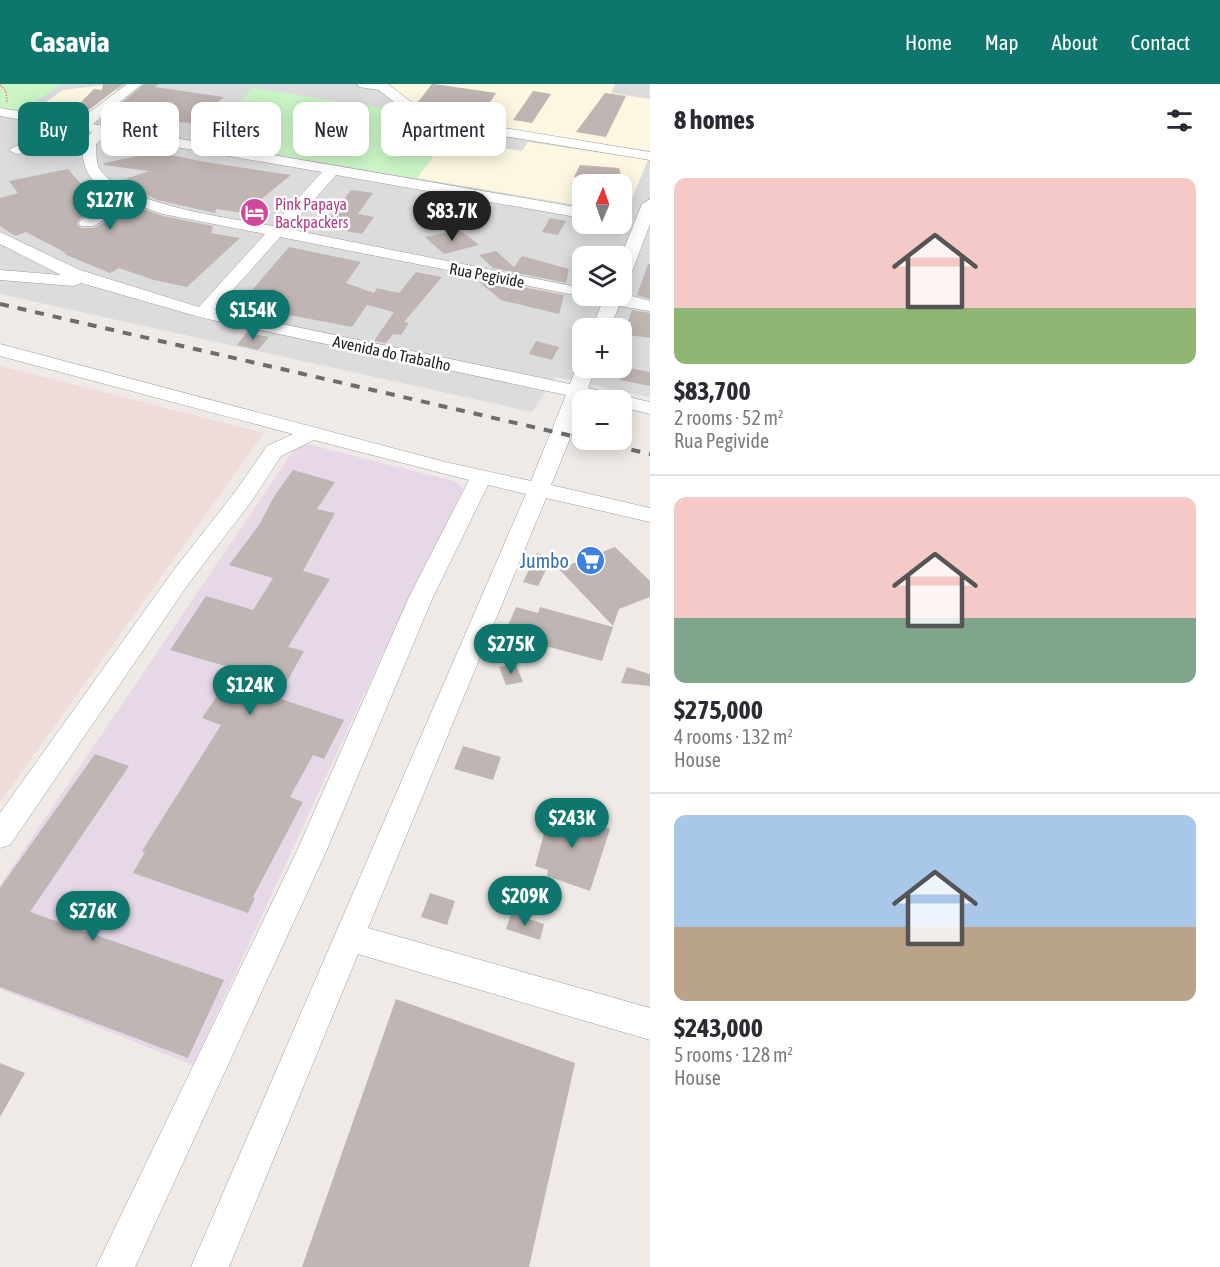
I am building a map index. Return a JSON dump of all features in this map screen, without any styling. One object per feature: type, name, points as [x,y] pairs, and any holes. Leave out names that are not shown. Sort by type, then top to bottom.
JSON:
[{"type":"street","points":[[364,84],[383,85],[409,107],[459,124],[650,156]]},
{"type":"street","points":[[89,119],[129,86]]},
{"type":"street","points":[[3,112],[18,115]]},
{"type":"street","points":[[89,143],[101,132]]},
{"type":"street","name":"Rua Pegivide","points":[[89,143],[92,168],[108,184],[133,198],[163,209],[572,291]]},
{"type":"street","points":[[179,144],[572,211]]},
{"type":"street","points":[[203,313],[332,170]]},
{"type":"street","points":[[87,222],[133,198]]},
{"type":"street","points":[[632,254],[646,224],[650,204]]},
{"type":"street","name":"Avenida do Trabalho","points":[[0,237],[28,254],[88,282],[203,313],[572,390]]},
{"type":"street","points":[[0,274],[28,254]]},
{"type":"street","points":[[0,274],[88,282]]},
{"type":"street","points":[[632,302],[650,306]]},
{"type":"street","points":[[0,350],[312,433],[650,515]]},
{"type":"street","points":[[210,1267],[539,488],[572,401]]},
{"type":"street","name":"Avenida do Trabalho","points":[[632,404],[650,408]]},
{"type":"street","points":[[274,423],[274,451]]},
{"type":"street","points":[[0,836],[181,577],[243,498],[274,451],[312,433]]},
{"type":"street","points":[[115,1267],[310,854],[422,597],[482,476]]},
{"type":"street","points":[[349,938],[650,1024]]},
{"type":"path","points":[[1,86],[6,92],[3,112]]},
{"type":"shaded area","points":[[0,84],[650,84],[650,397],[632,393],[632,390],[617,390],[555,377],[532,412],[0,294]]},
{"type":"shaded area","points":[[113,84],[117,91],[89,112],[89,102],[46,102],[63,90]]},
{"type":"shaded area","points":[[391,84],[615,84],[611,93],[650,99],[650,151],[506,129],[506,102],[406,102],[387,89]]},
{"type":"shaded area","points":[[528,142],[648,160],[632,199],[632,174],[572,174],[572,204],[417,178],[433,156],[506,156],[506,149],[522,151]]},
{"type":"shaded area","points":[[0,366],[264,433],[0,802]]},
{"type":"shaded area","points":[[299,442],[454,481],[463,489],[377,666],[193,1065],[0,989],[0,885]]},
{"type":"green space","points":[[0,84],[60,85],[35,102],[18,102],[18,113],[0,109]]},
{"type":"green space","points":[[254,88],[344,102],[293,102],[293,156],[369,156],[369,106],[381,108],[381,156],[434,156],[417,178],[281,155],[281,102],[238,102]]},
{"type":"building","points":[[103,84],[123,84],[89,110],[89,102],[81,102],[94,89],[102,90]]},
{"type":"building","points":[[144,84],[159,84],[155,87],[224,97],[218,102],[191,102],[191,123],[179,122],[179,102],[123,102]]},
{"type":"building","points":[[432,84],[496,93],[490,102],[418,102]]},
{"type":"building","points":[[533,91],[551,94],[532,123],[513,120]]},
{"type":"building","points":[[605,93],[626,96],[606,137],[576,132]]},
{"type":"building","points":[[138,156],[177,156],[291,175],[244,213],[216,209],[215,213],[157,200],[120,181],[149,171],[104,165],[104,163]]},
{"type":"building","points":[[580,165],[619,168],[620,174],[576,174]]},
{"type":"building","points":[[68,169],[81,184],[106,204],[79,219],[77,224],[81,228],[94,228],[134,206],[163,216],[213,226],[211,233],[240,238],[187,287],[154,280],[119,268],[110,273],[64,254],[66,253],[26,232],[15,236],[0,226],[0,198],[18,193],[9,181]]},
{"type":"building","points":[[351,190],[373,193],[358,214],[374,217],[362,234],[323,227]]},
{"type":"building","points":[[550,218],[566,221],[558,235],[542,232]]},
{"type":"building","points":[[460,230],[479,245],[444,254],[425,237]]},
{"type":"building","points":[[289,247],[361,262],[346,283],[374,293],[377,288],[399,293],[416,272],[442,277],[404,322],[409,323],[401,335],[393,334],[386,343],[374,341],[394,312],[367,305],[352,327],[284,314],[286,312],[242,302]]},
{"type":"building","points":[[496,251],[514,267],[522,256],[569,269],[566,283],[493,268],[479,255]]},
{"type":"building","points":[[648,264],[650,264],[650,299],[637,295]]},
{"type":"building","points":[[479,282],[518,290],[512,285],[564,295],[559,314],[501,300]]},
{"type":"building","points":[[632,310],[650,313],[650,338],[632,336],[632,318],[629,318]]},
{"type":"building","points":[[247,332],[269,337],[258,350],[237,345]]},
{"type":"building","points":[[536,341],[559,347],[552,360],[529,354]]},
{"type":"building","points":[[632,369],[650,372],[650,386],[620,380],[621,378],[632,378]]},
{"type":"building","points":[[293,470],[335,482],[317,509],[335,513],[303,571],[330,579],[288,647],[304,651],[278,698],[344,720],[324,759],[313,755],[290,797],[303,802],[253,897],[255,898],[248,913],[133,873],[145,852],[142,851],[221,725],[202,718],[235,669],[170,650],[206,596],[253,610],[273,578],[229,565],[259,525],[275,495]]},
{"type":"building","points":[[615,547],[650,581],[650,597],[619,609],[613,626],[559,569]]},
{"type":"building","points":[[537,553],[552,558],[538,586],[523,582]]},
{"type":"building","points":[[516,607],[538,613],[540,607],[613,627],[602,661],[504,635]]},
{"type":"building","points":[[516,665],[523,682],[506,685],[499,667]]},
{"type":"building","points":[[627,667],[650,674],[650,686],[621,683]]},
{"type":"building","points":[[463,746],[501,757],[493,780],[454,769]]},
{"type":"building","points":[[95,754],[129,766],[30,912],[224,980],[188,1058],[0,987],[0,888]]},
{"type":"building","points":[[551,809],[610,829],[590,891],[547,876],[548,870],[535,866]]},
{"type":"building","points":[[430,893],[455,901],[447,925],[421,917]]},
{"type":"building","points":[[511,913],[544,924],[540,940],[506,929]]},
{"type":"building","points":[[396,999],[575,1063],[529,1267],[302,1267]]},
{"type":"building","points":[[0,1063],[25,1073],[0,1117]]},
{"type":"railway","points":[[0,304],[650,454]]},
{"type":"place","name":"Pink Papaya Backpackers","points":[[254,213]]},
{"type":"place","name":"Jumbo","points":[[590,561]]}]
